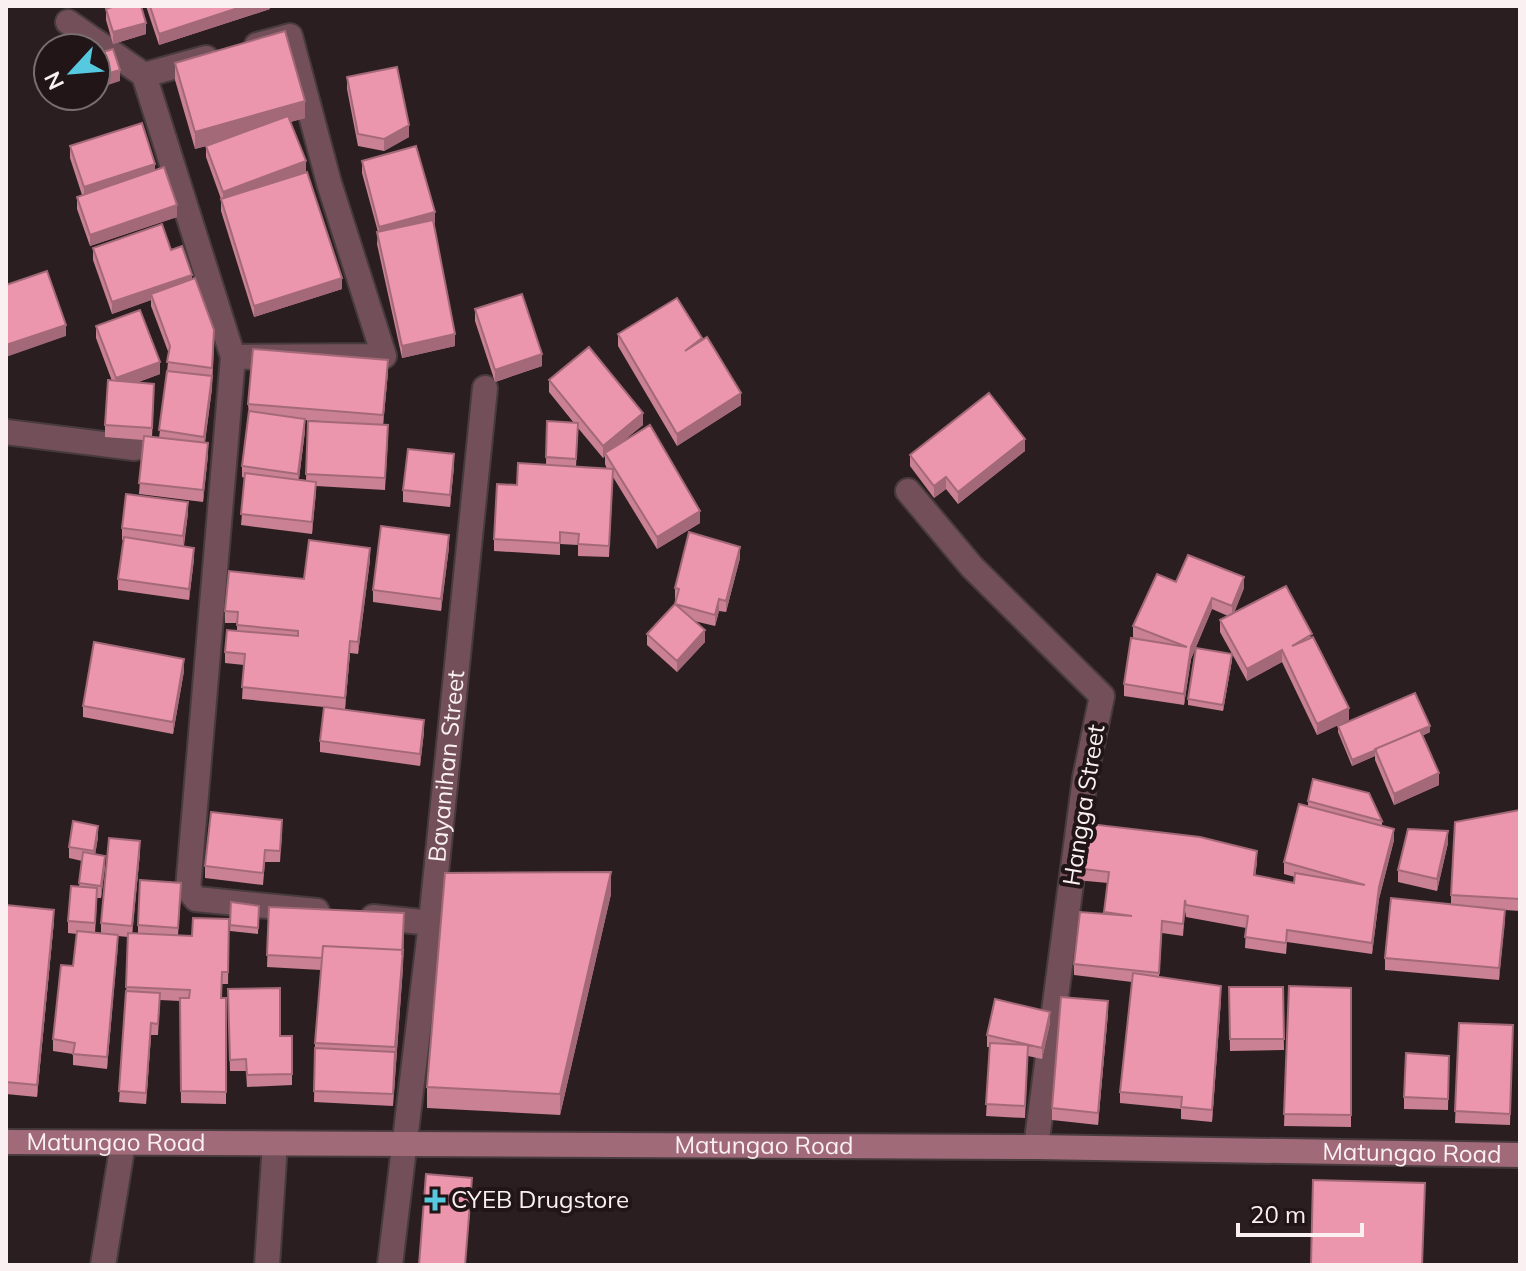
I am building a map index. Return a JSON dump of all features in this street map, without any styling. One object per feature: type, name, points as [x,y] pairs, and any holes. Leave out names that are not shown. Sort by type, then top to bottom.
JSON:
[{"type":"main road","name":"Matungao Road","points":[[6,1142],[1036,1147],[1520,1155]]},
{"type":"street","points":[[68,22],[144,75],[233,357],[188,889],[196,899],[431,923]]},
{"type":"street","points":[[144,75],[290,36],[329,183],[384,356],[233,357]]},
{"type":"street","name":"Bayanihan Street","points":[[390,1265],[431,923],[485,388]]},
{"type":"street","points":[[6,432],[135,448]]},
{"type":"street","name":"Hangga Street","points":[[908,491],[972,567],[1102,696],[1085,778],[1036,1147]]},
{"type":"street","points":[[103,1265],[123,1143]]},
{"type":"street","points":[[267,1265],[275,1144]]},
{"type":"building","points":[[141,6],[146,23],[113,32],[106,9]]},
{"type":"building","points":[[150,6],[244,6],[159,34]]},
{"type":"building","points":[[285,31],[305,101],[195,132],[175,63]]},
{"type":"building","points":[[112,49],[120,70],[112,72]]},
{"type":"building","points":[[397,67],[409,125],[384,139],[358,134],[347,77]]},
{"type":"building","points":[[288,116],[306,161],[223,192],[206,146]]},
{"type":"building","points":[[142,123],[155,164],[84,187],[70,146]]},
{"type":"building","points":[[416,146],[435,212],[379,227],[362,161]]},
{"type":"building","points":[[164,167],[177,205],[90,235],[77,197]]},
{"type":"building","points":[[307,172],[342,278],[254,306],[221,199]]},
{"type":"building","points":[[433,220],[455,334],[402,346],[377,232]]},
{"type":"building","points":[[162,224],[171,250],[182,246],[192,275],[112,302],[93,248]]},
{"type":"building","points":[[47,271],[66,325],[6,345],[6,285]]},
{"type":"building","points":[[195,278],[214,330],[212,368],[167,362],[170,346],[151,294]]},
{"type":"building","points":[[522,294],[542,354],[495,370],[475,309]]},
{"type":"building","points":[[677,298],[702,338],[685,351],[707,337],[741,393],[677,434],[618,334]]},
{"type":"building","points":[[140,310],[160,362],[116,378],[96,326]]},
{"type":"building","points":[[589,347],[643,413],[603,446],[549,380]]},
{"type":"building","points":[[253,349],[388,360],[383,415],[248,404]]},
{"type":"building","points":[[167,371],[212,376],[204,437],[159,430]]},
{"type":"building","points":[[108,380],[154,384],[152,428],[105,425]]},
{"type":"building","points":[[989,393],[1025,439],[958,492],[946,477],[934,486],[910,455]]},
{"type":"building","points":[[249,411],[305,419],[298,474],[242,466]]},
{"type":"building","points":[[308,421],[388,425],[385,478],[306,474]]},
{"type":"building","points":[[547,421],[578,423],[576,459],[546,457]]},
{"type":"building","points":[[650,425],[700,511],[657,537],[605,453]]},
{"type":"building","points":[[144,436],[208,443],[203,490],[139,483]]},
{"type":"building","points":[[408,449],[454,454],[450,495],[403,490]]},
{"type":"building","points":[[518,463],[613,469],[609,546],[578,544],[579,534],[560,532],[560,543],[494,539],[497,484],[517,485]]},
{"type":"building","points":[[245,473],[316,482],[312,522],[241,514]]},
{"type":"building","points":[[126,494],[188,502],[183,536],[122,528]]},
{"type":"building","points":[[381,526],[449,535],[441,599],[373,590]]},
{"type":"building","points":[[689,532],[740,547],[726,601],[719,599],[715,615],[675,604],[679,589],[675,588]]},
{"type":"building","points":[[124,537],[194,548],[189,589],[118,579]]},
{"type":"building","points":[[309,540],[370,548],[358,642],[350,641],[345,698],[242,687],[245,654],[225,652],[227,630],[298,636],[298,631],[237,625],[238,612],[225,611],[229,571],[304,579]]},
{"type":"building","points":[[1188,555],[1244,577],[1232,606],[1212,598],[1191,647],[1184,694],[1124,684],[1131,638],[1187,647],[1133,626],[1157,574],[1176,582]]},
{"type":"building","points":[[1286,586],[1312,634],[1292,646],[1313,637],[1349,708],[1317,724],[1282,650],[1247,669],[1220,620]]},
{"type":"building","points":[[675,604],[705,630],[677,661],[647,634]]},
{"type":"building","points":[[94,642],[184,659],[173,722],[83,706]]},
{"type":"building","points":[[1196,648],[1232,654],[1223,705],[1188,699]]},
{"type":"building","points":[[1415,693],[1430,726],[1352,760],[1338,726]]},
{"type":"building","points":[[324,707],[424,720],[420,754],[320,741]]},
{"type":"building","points":[[1420,730],[1439,773],[1394,794],[1375,749]]},
{"type":"building","points":[[1313,779],[1369,793],[1382,821],[1308,801]]},
{"type":"building","points":[[1299,804],[1394,829],[1379,887],[1372,943],[1287,930],[1286,943],[1245,937],[1248,916],[1186,905],[1185,900],[1183,924],[1162,921],[1159,973],[1074,964],[1080,912],[1132,916],[1104,912],[1109,872],[1076,868],[1082,823],[1200,837],[1257,851],[1254,875],[1294,883],[1295,873],[1365,885],[1284,862]]},
{"type":"building","points":[[1520,810],[1520,899],[1451,895],[1455,822]]},
{"type":"building","points":[[211,812],[282,820],[280,851],[265,850],[263,873],[205,866]]},
{"type":"building","points":[[73,821],[98,826],[94,851],[69,847]]},
{"type":"building","points":[[1408,829],[1448,831],[1437,879],[1398,870]]},
{"type":"building","points":[[109,838],[140,841],[132,926],[101,923]]},
{"type":"building","points":[[83,852],[105,856],[101,886],[79,883]]},
{"type":"building","points":[[611,872],[560,1094],[427,1087],[445,873]]},
{"type":"building","points":[[140,880],[181,883],[178,928],[138,925]]},
{"type":"building","points":[[71,886],[97,888],[95,923],[68,921]]},
{"type":"building","points":[[1391,898],[1505,910],[1499,968],[1385,958]]},
{"type":"building","points":[[231,902],[259,906],[258,928],[230,925]]},
{"type":"building","points":[[6,905],[54,910],[37,1085],[6,1082]]},
{"type":"building","points":[[269,907],[404,913],[402,950],[323,946],[322,958],[267,955]]},
{"type":"building","points":[[193,918],[229,919],[228,972],[222,972],[221,998],[226,998],[226,1092],[181,1091],[180,998],[189,998],[190,990],[126,987],[128,933],[192,936]]},
{"type":"building","points":[[77,931],[118,935],[107,1057],[73,1054],[75,1043],[53,1039],[61,965],[73,966]]},
{"type":"building","points":[[323,946],[403,950],[395,1047],[315,1043]]},
{"type":"building","points":[[1133,973],[1221,986],[1212,1110],[1181,1107],[1182,1097],[1120,1092]]},
{"type":"building","points":[[1289,986],[1351,988],[1351,1115],[1284,1114]]},
{"type":"building","points":[[1229,987],[1283,987],[1284,1039],[1230,1039]]},
{"type":"building","points":[[280,988],[280,1036],[292,1036],[292,1074],[247,1075],[246,1059],[230,1060],[228,989]]},
{"type":"building","points":[[126,991],[160,993],[158,1024],[151,1023],[146,1093],[119,1091]]},
{"type":"building","points":[[1061,997],[1108,1001],[1098,1113],[1052,1108]]},
{"type":"building","points":[[995,999],[1050,1012],[1042,1048],[987,1035]]},
{"type":"building","points":[[1459,1023],[1513,1025],[1510,1114],[1455,1111]]},
{"type":"building","points":[[990,1043],[1028,1045],[1025,1106],[986,1104]]},
{"type":"building","points":[[315,1048],[395,1052],[393,1094],[314,1091]]},
{"type":"building","points":[[1406,1053],[1449,1056],[1448,1099],[1404,1097]]},
{"type":"building","points":[[426,1174],[472,1178],[465,1265],[419,1265]]},
{"type":"building","points":[[1313,1180],[1425,1183],[1422,1265],[1311,1265]]},
{"type":"place","name":"CYEB Drugstore","points":[[435,1200]]}]
